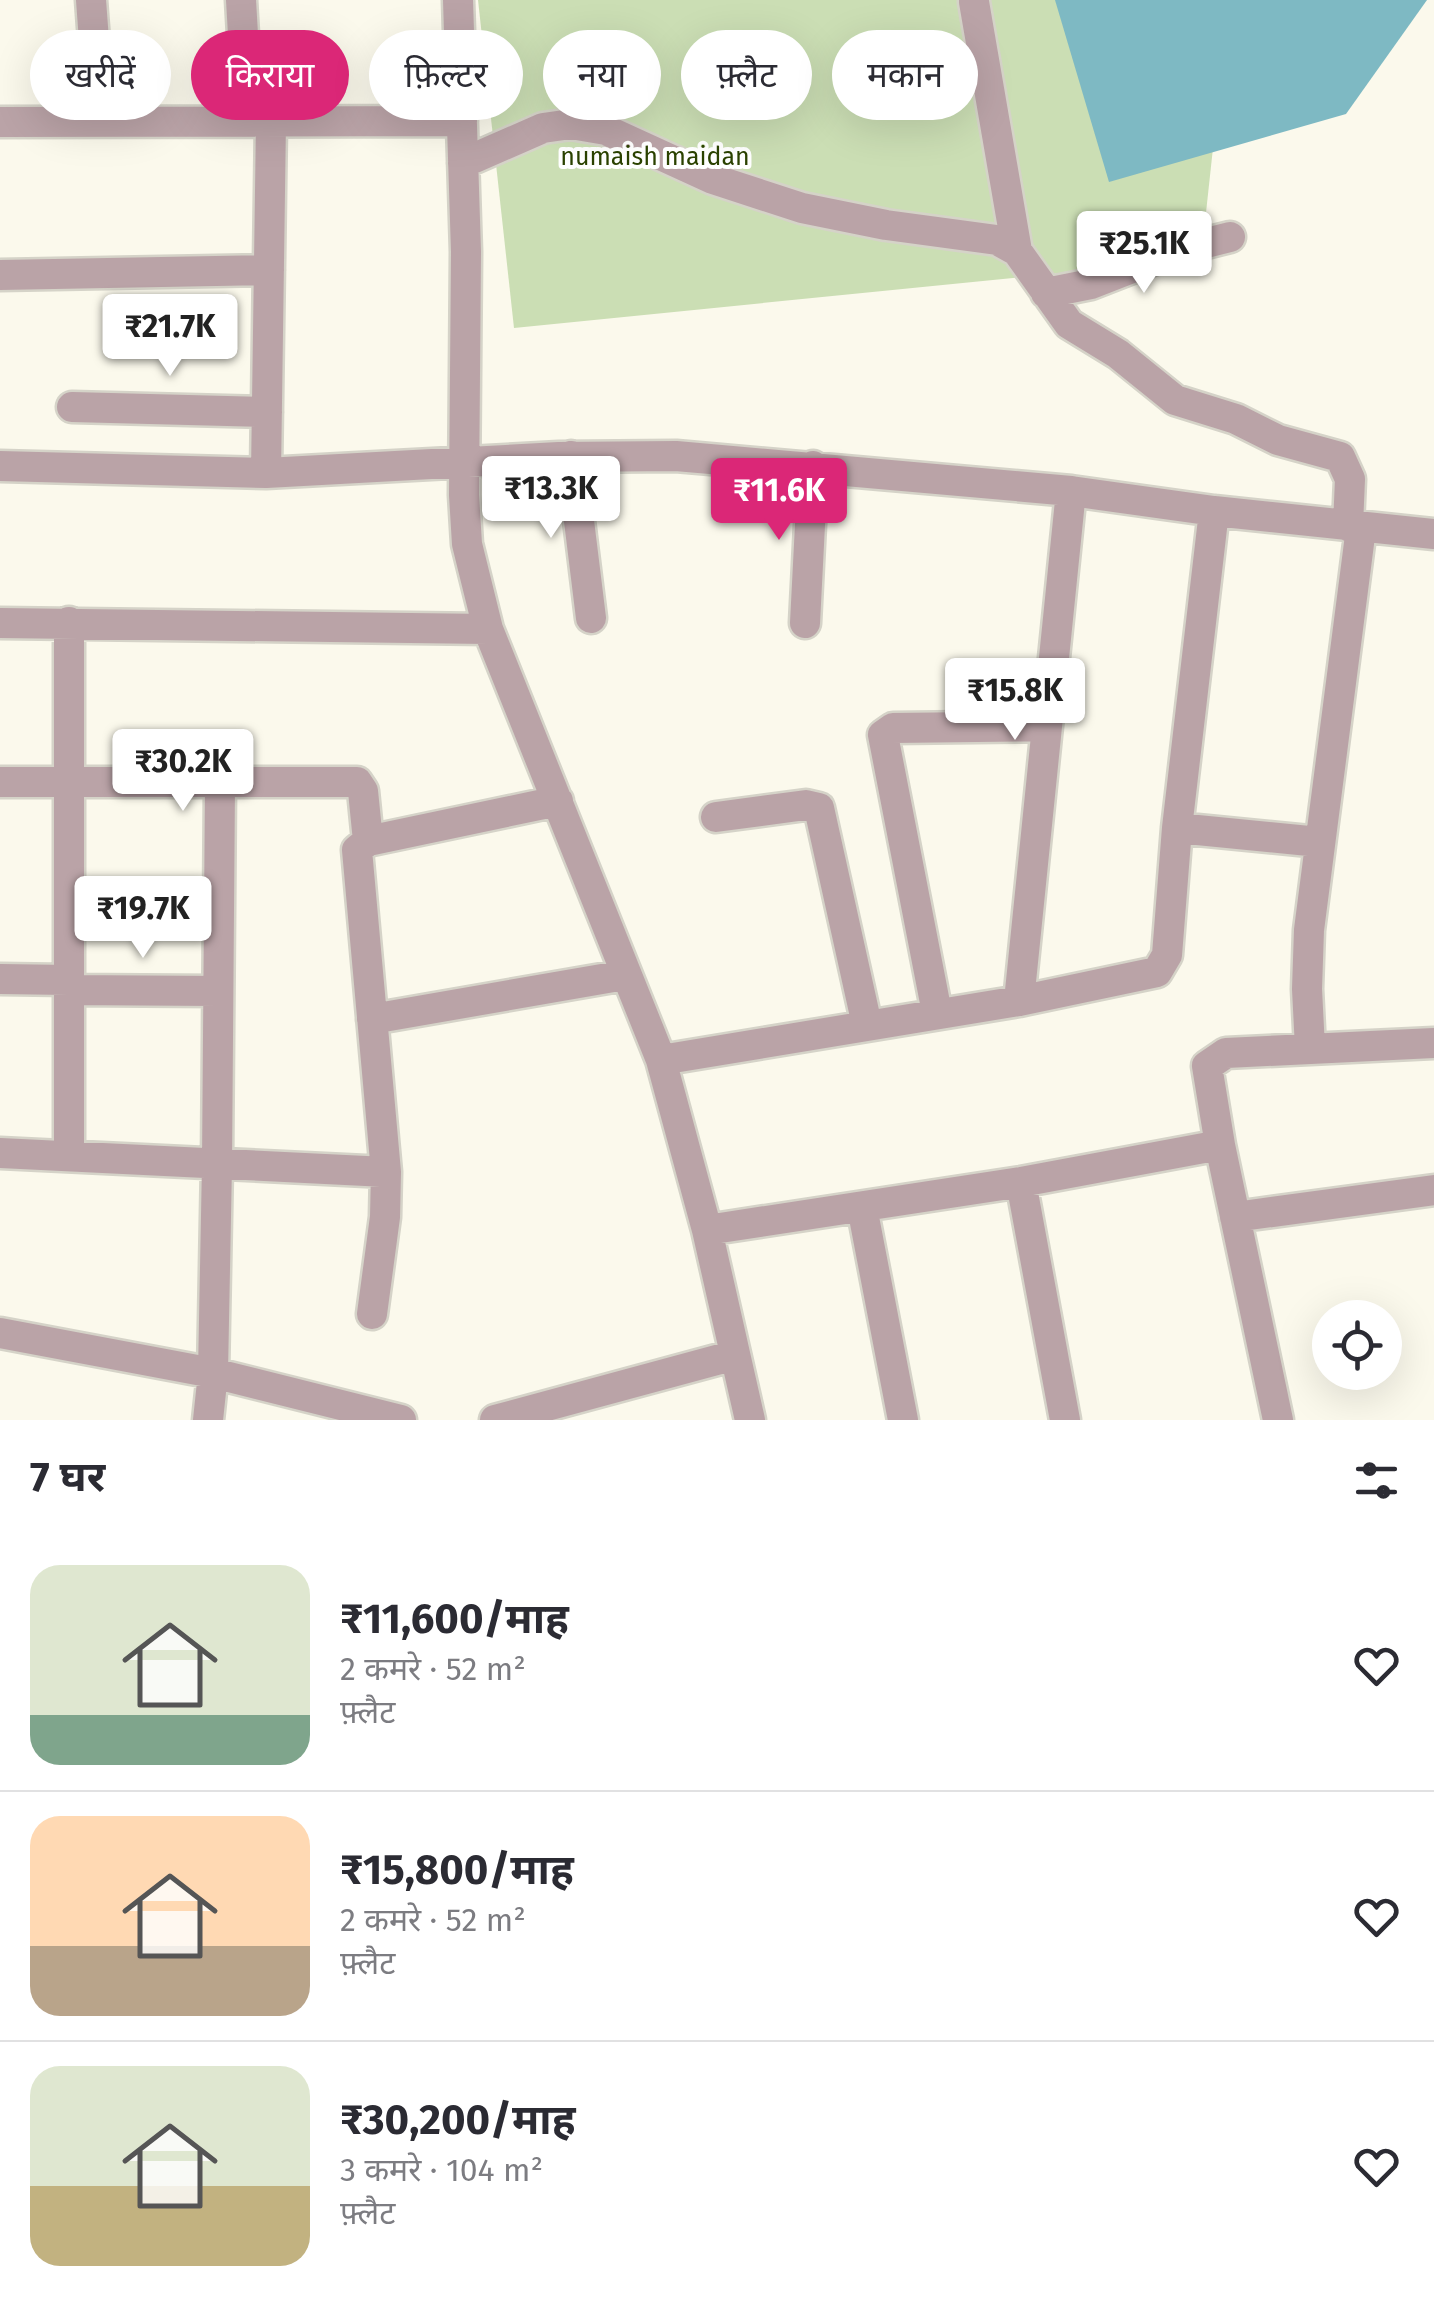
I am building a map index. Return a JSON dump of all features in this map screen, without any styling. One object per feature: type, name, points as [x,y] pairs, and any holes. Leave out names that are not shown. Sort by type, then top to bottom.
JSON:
[{"type":"street","points":[[91,0],[100,122]]},
{"type":"street","points":[[241,0],[259,121],[269,270],[266,473]]},
{"type":"street","points":[[458,0],[464,163],[467,544],[474,585],[488,630],[661,1060],[708,1230],[750,1420]]},
{"type":"street","points":[[974,2],[1017,252]]},
{"type":"street","points":[[0,122],[462,121]]},
{"type":"street","points":[[464,163],[543,128],[570,124],[606,130],[714,179],[802,208],[886,226],[997,240],[1017,252],[1068,324],[1118,354],[1175,400],[1236,419],[1278,440],[1340,456],[1350,479],[1355,527],[1308,958],[1310,1048]]},
{"type":"street","points":[[1046,292],[1091,284],[1178,250],[1230,238]]},
{"type":"street","points":[[0,276],[269,270]]},
{"type":"street","points":[[72,407],[267,412]]},
{"type":"street","points":[[571,456],[591,618]]},
{"type":"street","points":[[0,466],[266,473],[571,456],[676,456],[1070,491],[1434,534]]},
{"type":"street","points":[[804,623],[813,466]]},
{"type":"street","points":[[1019,1000],[1070,491]]},
{"type":"street","points":[[661,1060],[1019,1000],[1157,972],[1167,954],[1177,828],[1214,511]]},
{"type":"street","points":[[68,1156],[69,622]]},
{"type":"street","points":[[0,623],[488,630]]},
{"type":"street","points":[[938,1013],[884,735],[893,728],[1047,726]]},
{"type":"street","points":[[0,782],[357,782],[364,791],[368,840]]},
{"type":"street","points":[[208,1420],[216,1164],[220,784]]},
{"type":"street","points":[[372,1314],[385,1216],[386,1172],[356,850],[368,840],[558,801]]},
{"type":"street","points":[[716,817],[806,805],[819,808],[867,1025]]},
{"type":"street","points":[[1177,828],[1319,842]]},
{"type":"street","points":[[372,1019],[625,975]]},
{"type":"street","points":[[0,979],[218,991]]},
{"type":"street","points":[[1278,1420],[1207,1066],[1226,1053],[1434,1043]]},
{"type":"street","points":[[708,1230],[1021,1182],[1220,1145]]},
{"type":"street","points":[[0,1152],[386,1172]]},
{"type":"street","points":[[1021,1182],[1065,1420]]},
{"type":"street","points":[[1235,1217],[1434,1190]]},
{"type":"street","points":[[862,1207],[902,1420]]},
{"type":"street","points":[[0,1332],[212,1373],[400,1420]]},
{"type":"street","points":[[495,1420],[735,1356]]},
{"type":"green space","name":"numaish maidan","points":[[478,0],[1229,0],[1201,259],[514,328],[491,120],[523,120],[523,30],[481,30]]},
{"type":"water","points":[[1055,0],[1427,0],[1346,114],[1109,182]]}]
